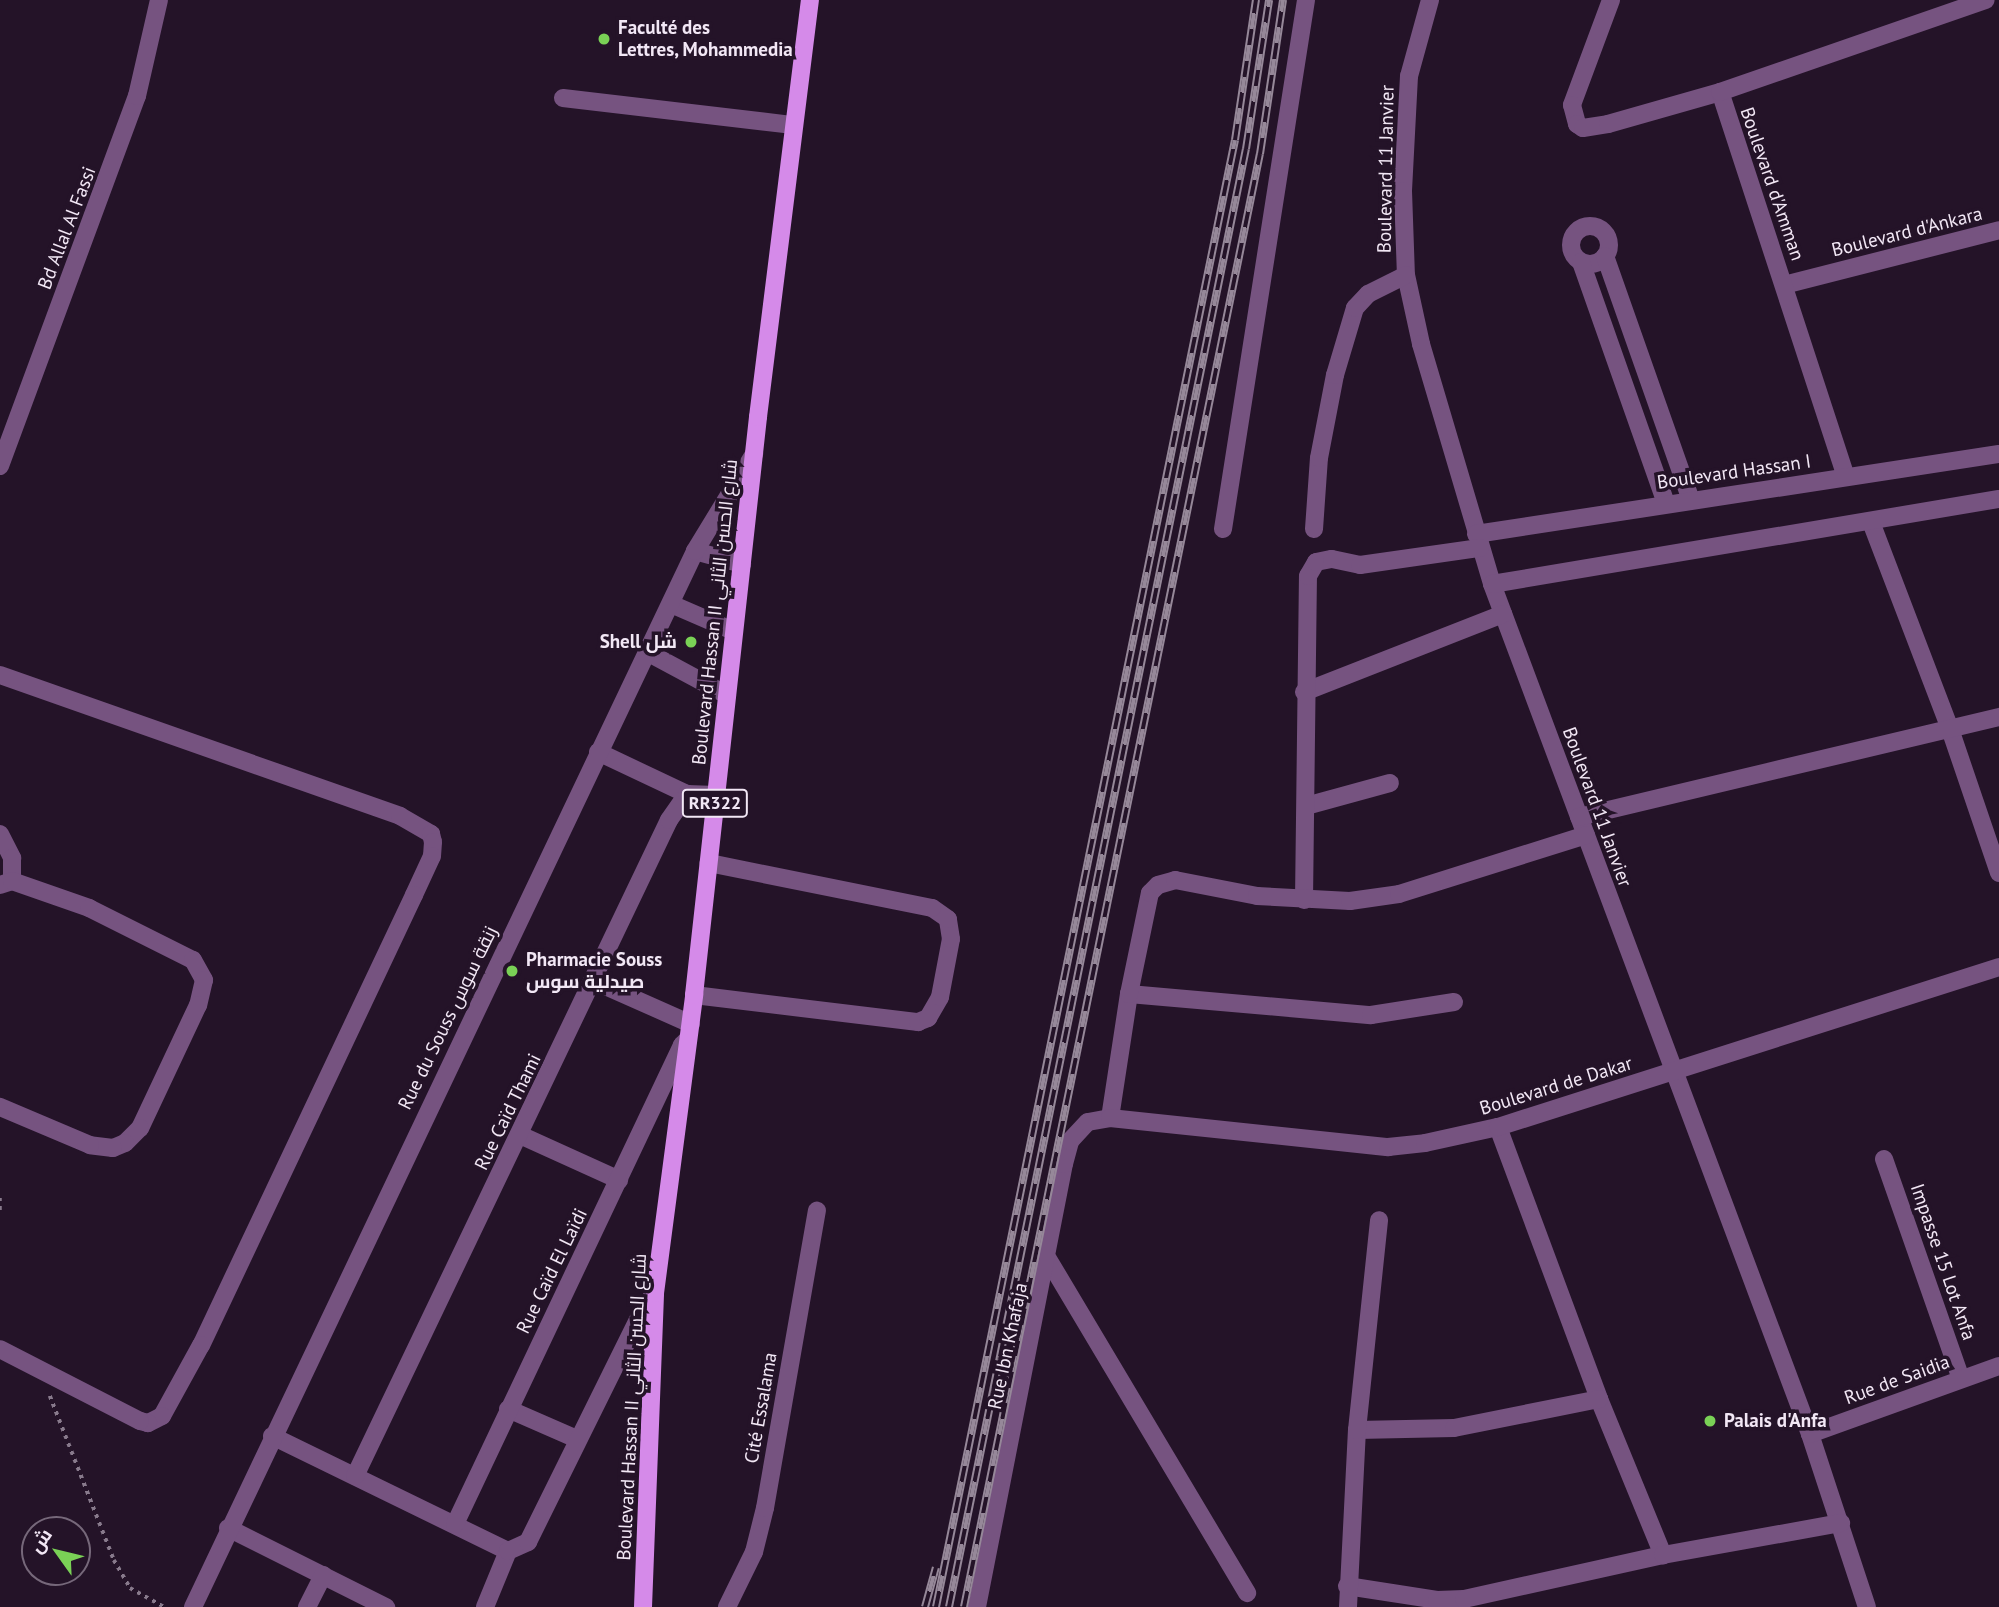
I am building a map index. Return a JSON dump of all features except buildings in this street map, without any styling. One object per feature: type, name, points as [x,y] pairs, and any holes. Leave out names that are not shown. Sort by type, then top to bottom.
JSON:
[{"type":"main road","name":"Boulevard Hassan II شارع الحسن الثاني","points":[[643,1607],[655,1293],[690,1031],[733,631],[810,0]]},
{"type":"street","name":"Bd Allal Al Fassi","points":[[0,466],[137,96],[159,0]]},
{"type":"street","points":[[1223,529],[1306,0]]},
{"type":"street","name":"Boulevard 11 Janvier","points":[[1430,0],[1409,76],[1403,191],[1406,275],[1421,344],[1492,584],[1810,1434],[1867,1607]]},
{"type":"street","points":[[1611,0],[1573,106],[1577,124],[1583,128],[1608,124],[1720,92]]},
{"type":"street","name":"Boulevard d'Amman","points":[[1846,477],[1720,92],[1985,0]]},
{"type":"street","points":[[563,98],[793,125]]},
{"type":"street","points":[[1665,503],[1581,262],[1572,253],[1572,240],[1586,227],[1604,232],[1609,244],[1605,257],[1690,500]]},
{"type":"street","name":"Boulevard d'Ankara","points":[[1784,285],[1999,230]]},
{"type":"street","points":[[1581,262],[1594,264],[1605,257]]},
{"type":"street","points":[[1314,529],[1319,458],[1335,375],[1355,309],[1368,293],[1406,275]]},
{"type":"street","points":[[1611,348],[1634,340]]},
{"type":"street","name":"Rue du Souss زنقة سوس","points":[[193,1607],[228,1528],[695,551],[754,454]]},
{"type":"street","name":"Boulevard Hassan I","points":[[1304,692],[1308,576],[1316,562],[1332,559],[1360,565],[1665,503],[1999,454]]},
{"type":"street","points":[[1492,584],[1999,499]]},
{"type":"street","points":[[1871,522],[1950,729],[1999,873]]},
{"type":"street","points":[[695,551],[742,564]]},
{"type":"street","points":[[671,604],[733,631]]},
{"type":"street","points":[[1304,900],[1304,692],[1503,614]]},
{"type":"street","points":[[647,652],[727,695]]},
{"type":"street","points":[[0,675],[400,816],[431,834],[433,842],[432,856],[414,895],[201,1345],[162,1416],[148,1423],[140,1421],[0,1349]]},
{"type":"street","points":[[1579,817],[1999,717]]},
{"type":"street","points":[[598,752],[687,794],[697,792],[716,795]]},
{"type":"street","points":[[1306,806],[1390,783]]},
{"type":"street","name":"Rue Caïd Thami","points":[[355,1476],[669,820],[687,794]]},
{"type":"street","points":[[0,834],[12,858],[6,883],[89,908],[193,960],[200,968],[204,984],[198,1005],[140,1128],[125,1143],[113,1148],[90,1145],[0,1107]]},
{"type":"street","points":[[1110,1118],[1129,994],[1150,893],[1158,885],[1175,880],[1257,896],[1350,901],[1399,894],[1586,835]]},
{"type":"street","points":[[694,995],[918,1022],[928,1018],[940,997],[951,939],[948,919],[932,908],[708,863]]},
{"type":"street","name":"Boulevard de Dakar","points":[[1110,1118],[1388,1147],[1498,1128],[1999,967]]},
{"type":"street","points":[[594,981],[690,1031]]},
{"type":"street","points":[[1129,994],[1371,1015],[1454,1002]]},
{"type":"street","name":"Rue Caïd El Laïdi","points":[[455,1524],[690,1031]]},
{"type":"street","name":"Rue Ibn Khafaja","points":[[977,1607],[1070,1142],[1088,1122],[1110,1118]]},
{"type":"street","points":[[1498,1128],[1599,1399],[1663,1555]]},
{"type":"street","points":[[520,1135],[619,1180]]},
{"type":"street","name":"Impasse 15 Lot Anfa","points":[[1884,1158],[1961,1379]]},
{"type":"street","name":"Cité Essalama","points":[[727,1607],[754,1552],[765,1508],[817,1211]]},
{"type":"street","points":[[1348,1607],[1357,1430],[1379,1220]]},
{"type":"street","points":[[1048,1259],[1247,1593]]},
{"type":"street","points":[[485,1607],[508,1551],[528,1542],[643,1309],[655,1293]]},
{"type":"street","name":"Rue de Saidia","points":[[1810,1434],[1999,1366]]},
{"type":"street","points":[[1357,1430],[1454,1429],[1599,1399]]},
{"type":"street","points":[[508,1409],[577,1439]]},
{"type":"street","points":[[272,1436],[508,1551]]},
{"type":"street","points":[[1347,1586],[1437,1600],[1464,1599],[1663,1555],[1841,1523]]},
{"type":"street","points":[[228,1528],[386,1607]]},
{"type":"street","points":[[307,1607],[323,1575]]},
{"type":"path","points":[[0,1198],[0,1212]]},
{"type":"path","points":[[39,1368],[114,1560],[130,1588],[164,1607]]},
{"type":"railway","points":[[936,1607],[1235,140],[1256,0]]},
{"type":"railway","points":[[949,1607],[1246,149],[1269,0]]},
{"type":"railway","points":[[964,1607],[1260,154],[1283,0]]},
{"type":"railway","points":[[925,1607],[936,1567]]},
{"type":"place","name":"Faculté des Lettres, Mohammedia","points":[[604,39]]},
{"type":"place","name":"Shell شل","points":[[691,642]]},
{"type":"place","name":"Pharmacie Souss صيدلية سوس","points":[[512,971]]},
{"type":"place","name":"Palais d'Anfa","points":[[1710,1421]]}]
